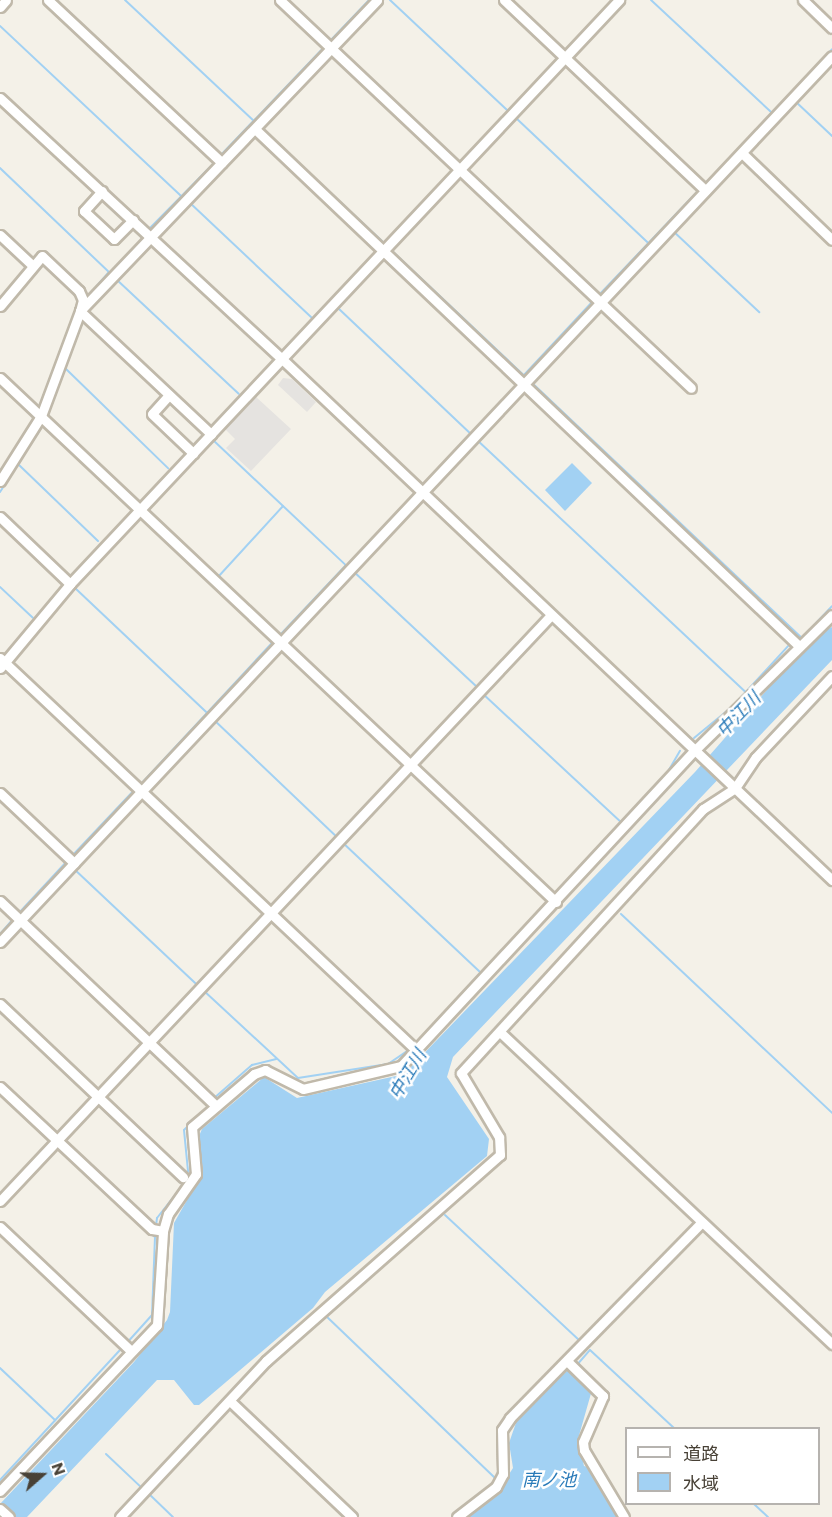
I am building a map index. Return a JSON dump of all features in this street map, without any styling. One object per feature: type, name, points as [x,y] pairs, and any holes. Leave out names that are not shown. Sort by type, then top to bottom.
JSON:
[{"type":"street","points":[[0,7],[6,0]]},
{"type":"street","points":[[48,0],[222,163]]},
{"type":"street","points":[[280,0],[691,388]]},
{"type":"street","points":[[80,311],[377,0]]},
{"type":"street","points":[[504,0],[705,190]]},
{"type":"street","points":[[416,1050],[142,790],[2,663],[70,584],[619,0]]},
{"type":"street","points":[[802,0],[832,28]]},
{"type":"street","points":[[0,942],[832,56]]},
{"type":"street","points":[[0,98],[282,358],[421,493],[832,880]]},
{"type":"street","points":[[255,129],[800,645]]},
{"type":"street","points":[[742,153],[832,240]]},
{"type":"street","points":[[102,191],[84,211],[114,239],[133,220]]},
{"type":"street","points":[[0,235],[33,266]]},
{"type":"street","points":[[0,306],[42,256],[79,291],[83,300],[41,416],[0,481]]},
{"type":"street","points":[[80,311],[211,434]]},
{"type":"street","points":[[0,378],[556,902]]},
{"type":"street","points":[[169,395],[152,414],[193,453]]},
{"type":"street","points":[[0,517],[70,584]]},
{"type":"street","points":[[0,1201],[551,615]]},
{"type":"street","points":[[0,1491],[131,1351],[160,1316],[164,1231],[168,1214],[192,1185],[196,1173],[192,1127],[254,1074],[265,1070],[303,1089],[395,1070],[809,635],[832,615]]},
{"type":"street","points":[[120,1517],[231,1402],[266,1361],[500,1155],[499,1137],[461,1073],[703,809],[731,785],[832,676]]},
{"type":"street","points":[[0,793],[74,863]]},
{"type":"street","points":[[0,901],[216,1106]]},
{"type":"street","points":[[0,1004],[96,1099],[183,1177]]},
{"type":"street","points":[[500,1032],[832,1344]]},
{"type":"street","points":[[0,1087],[152,1229],[164,1231]]},
{"type":"street","points":[[457,1517],[496,1487],[503,1474],[502,1430],[510,1418],[572,1365],[702,1222]]},
{"type":"street","points":[[0,1227],[131,1351]]},
{"type":"street","points":[[572,1365],[603,1396],[583,1442],[584,1450],[624,1517]]},
{"type":"street","points":[[231,1402],[352,1517]]},
{"type":"street","points":[[0,1509],[9,1517]]},
{"type":"shaded area","points":[[283,378],[292,379],[316,402],[307,412],[278,385]]},
{"type":"shaded area","points":[[255,396],[291,429],[251,471],[226,448],[235,439],[224,428]]},
{"type":"water","points":[[572,463],[592,483],[565,511],[545,490]]},
{"type":"water","name":"中江川","points":[[832,627],[832,660],[453,1057],[447,1077],[489,1139],[487,1156],[325,1292],[313,1308],[199,1405],[194,1405],[174,1380],[157,1380],[27,1517],[0,1517],[0,1504],[134,1362],[167,1320],[170,1312],[174,1223],[203,1172],[199,1136],[202,1129],[264,1077],[297,1098],[396,1076],[408,1070],[695,772],[800,652],[820,633]]},
{"type":"water","name":"南ノ池","points":[[569,1369],[592,1390],[578,1439],[584,1466],[591,1468],[621,1517],[466,1517],[499,1490],[513,1468],[509,1443],[518,1417]]},
{"type":"waterway","points":[[125,0],[255,122]]},
{"type":"waterway","points":[[330,41],[369,0]]},
{"type":"waterway","points":[[390,0],[508,111]]},
{"type":"waterway","points":[[651,0],[772,113]]},
{"type":"waterway","points":[[0,26],[183,198]]},
{"type":"waterway","points":[[219,157],[325,46]]},
{"type":"waterway","points":[[705,184],[832,49]]},
{"type":"waterway","points":[[795,101],[832,136]]},
{"type":"waterway","points":[[516,118],[648,243]]},
{"type":"waterway","points":[[260,127],[383,242]]},
{"type":"waterway","points":[[150,228],[214,163]]},
{"type":"waterway","points":[[0,168],[109,272],[87,297]]},
{"type":"waterway","points":[[598,296],[699,190]]},
{"type":"waterway","points":[[189,202],[311,317]]},
{"type":"waterway","points":[[672,230],[759,312]]},
{"type":"waterway","points":[[391,250],[526,377]]},
{"type":"waterway","points":[[116,279],[239,394]]},
{"type":"waterway","points":[[524,375],[594,300]]},
{"type":"waterway","points":[[338,308],[472,435]]},
{"type":"waterway","points":[[46,416],[83,321]]},
{"type":"waterway","points":[[65,368],[168,468]]},
{"type":"waterway","points":[[530,381],[803,639]]},
{"type":"waterway","points":[[0,492],[43,425]]},
{"type":"waterway","name":"中江川","points":[[476,439],[745,692]]},
{"type":"waterway","points":[[213,440],[348,567]]},
{"type":"waterway","points":[[18,464],[98,541]]},
{"type":"waterway","points":[[218,577],[283,506]]},
{"type":"waterway","points":[[280,635],[346,565]]},
{"type":"waterway","points":[[352,570],[478,688]]},
{"type":"waterway","points":[[0,587],[33,618]]},
{"type":"waterway","points":[[75,588],[207,713]]},
{"type":"waterway","points":[[803,637],[832,606]]},
{"type":"waterway","points":[[140,785],[274,641]]},
{"type":"waterway","name":"中江川","points":[[694,738],[733,706],[790,644]]},
{"type":"waterway","points":[[482,693],[622,823]]},
{"type":"waterway","points":[[213,719],[337,837]]},
{"type":"waterway","points":[[666,775],[680,751]]},
{"type":"waterway","points":[[71,857],[135,789]]},
{"type":"waterway","points":[[0,799],[9,808]]},
{"type":"waterway","points":[[342,842],[480,972]]},
{"type":"waterway","points":[[18,914],[67,861]]},
{"type":"waterway","points":[[73,868],[197,985]]},
{"type":"waterway","points":[[621,914],[832,1113]]},
{"type":"waterway","points":[[0,934],[13,919]]},
{"type":"waterway","points":[[426,1033],[504,949]]},
{"type":"waterway","name":"中江川","points":[[203,990],[298,1078],[388,1064],[410,1049]]},
{"type":"waterway","points":[[0,1012],[92,1099]]},
{"type":"waterway","points":[[213,1099],[252,1065],[276,1059]]},
{"type":"waterway","points":[[4,1097],[51,1141]]},
{"type":"waterway","points":[[96,1103],[183,1185]]},
{"type":"waterway","points":[[156,1226],[157,1218],[183,1185],[188,1171],[184,1130],[210,1105]]},
{"type":"waterway","points":[[57,1146],[155,1237],[152,1315],[128,1342]]},
{"type":"waterway","points":[[445,1215],[580,1341]]},
{"type":"waterway","points":[[325,1315],[496,1479]]},
{"type":"waterway","points":[[0,1480],[122,1348]]},
{"type":"waterway","points":[[576,1366],[590,1350],[673,1427]]},
{"type":"waterway","points":[[0,1368],[55,1420]]},
{"type":"waterway","points":[[106,1454],[142,1488]]},
{"type":"waterway","points":[[147,1492],[173,1517]]},
{"type":"waterway","points":[[755,1505],[768,1517]]}]
